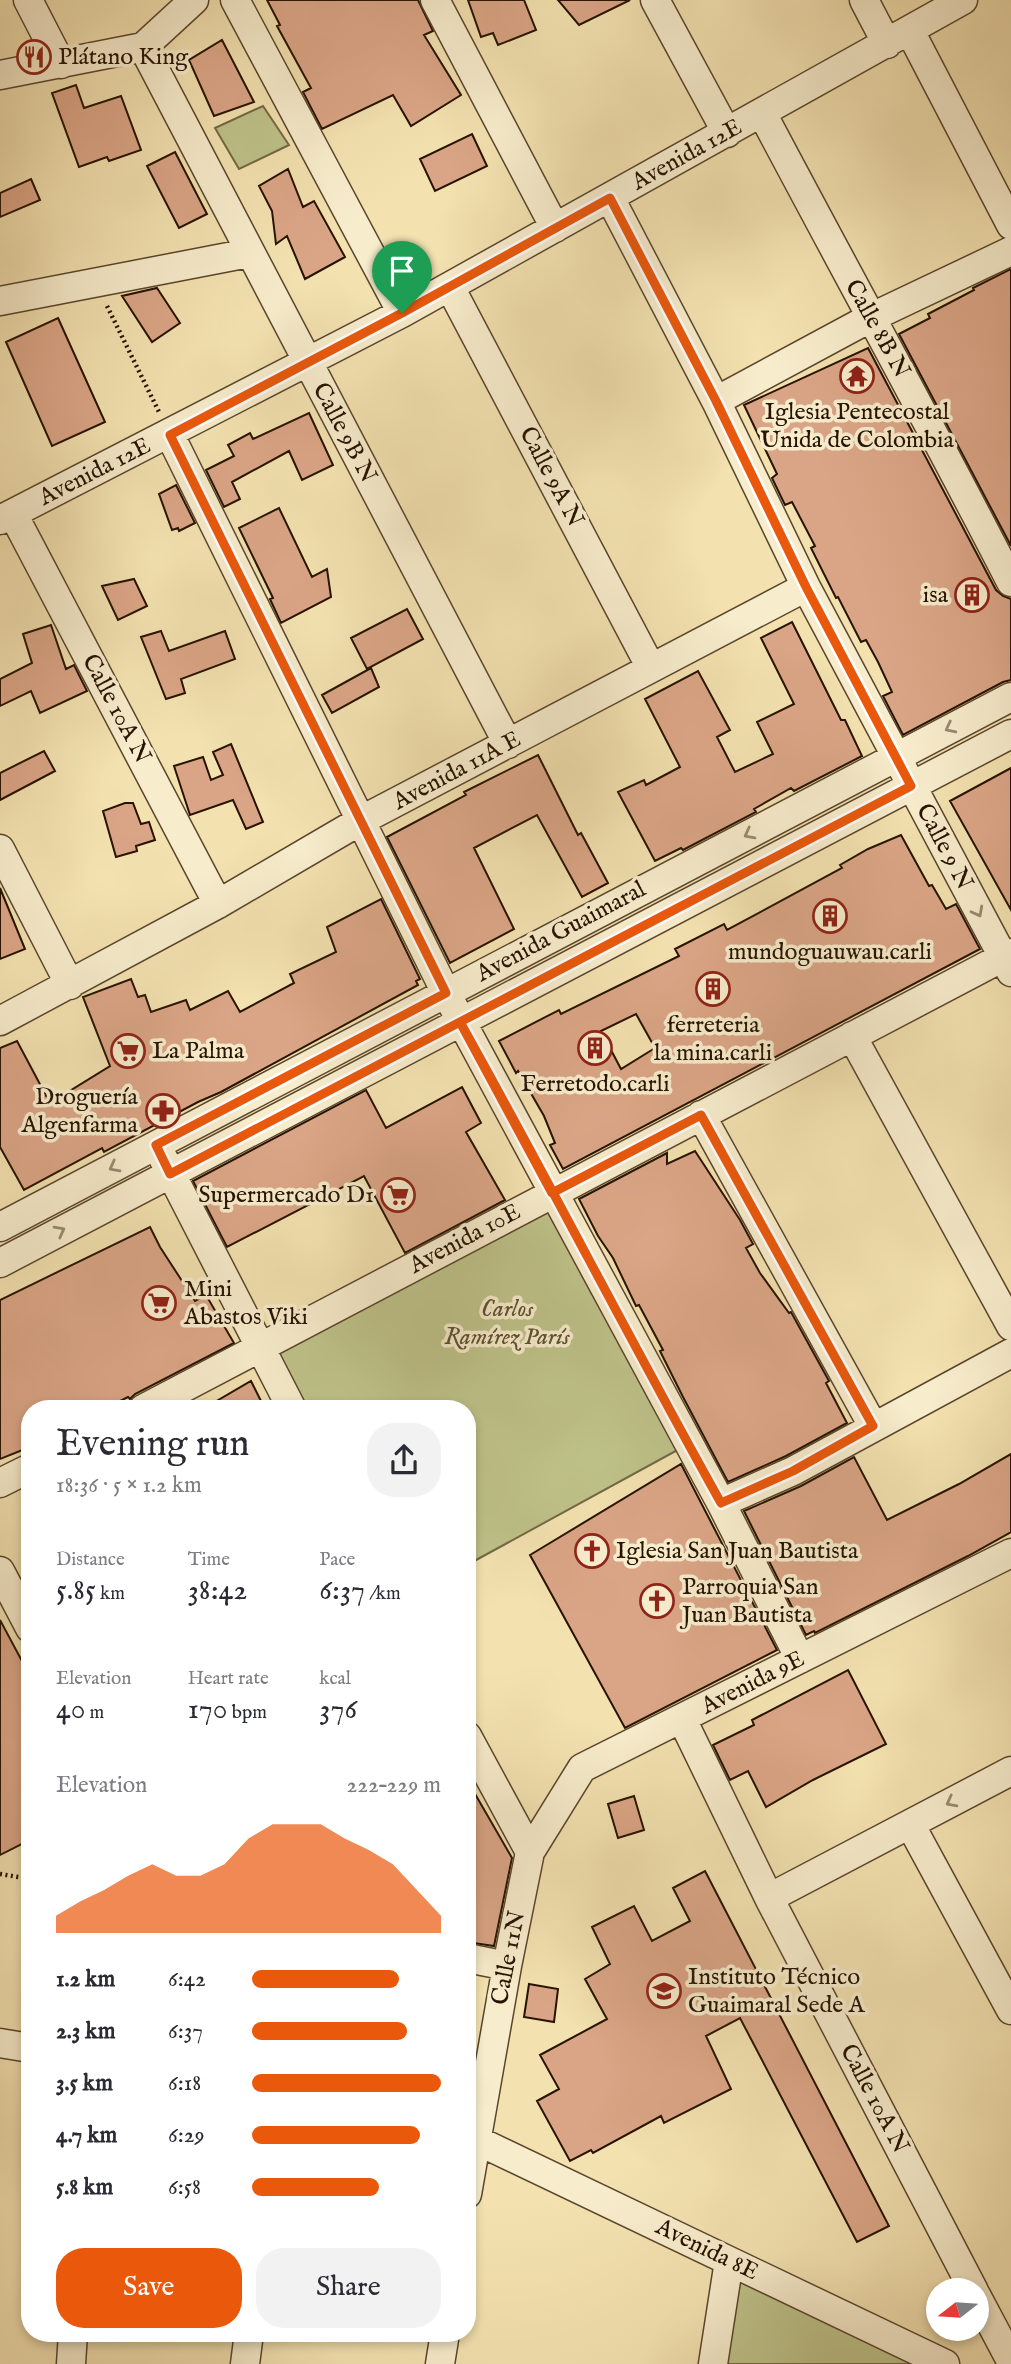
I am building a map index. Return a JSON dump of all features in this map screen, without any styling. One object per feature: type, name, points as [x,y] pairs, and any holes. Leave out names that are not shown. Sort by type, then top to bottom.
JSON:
[{"type":"street","points":[[28,0],[61,64]]},
{"type":"street","points":[[0,75],[143,47],[194,0]]},
{"type":"street","points":[[235,0],[402,313]]},
{"type":"street","points":[[435,0],[555,228]]},
{"type":"street","points":[[655,0],[727,132]]},
{"type":"street","points":[[864,0],[899,38],[1011,225]]},
{"type":"street","name":"Avenida 12E","points":[[7,517],[402,313],[963,0]]},
{"type":"street","name":"Calle 9B N","points":[[143,47],[508,744]]},
{"type":"street","name":"Calle 8B N","points":[[762,113],[870,318],[929,422],[1011,582]]},
{"type":"street","name":"Calle 9 N","points":[[610,198],[716,401],[806,587],[895,757],[1008,961]]},
{"type":"street","points":[[716,401],[870,318],[1011,251]]},
{"type":"street","points":[[0,301],[249,253]]},
{"type":"street","name":"Calle 9A N","points":[[450,286],[651,668]]},
{"type":"street","points":[[170,435],[460,1022],[721,1503],[800,1660]]},
{"type":"street","name":"Calle 10A N","points":[[7,517],[218,904]]},
{"type":"street","name":"Avenida 11A E","points":[[0,1021],[218,904],[360,821],[806,587]]},
{"type":"street","name":"Avenida Guaimaral","points":[[0,1227],[1011,697]]},
{"type":"street","name":"Avenida Guaimaral","points":[[3,1255],[170,1174],[1011,734]]},
{"type":"street","points":[[0,849],[71,985]]},
{"type":"street","name":"Avenida 10E","points":[[160,1400],[852,1036],[1008,961]]},
{"type":"street","points":[[852,1036],[1011,1326]]},
{"type":"street","points":[[701,1115],[873,1426]]},
{"type":"street","points":[[156,1145],[287,1400]]},
{"type":"street","points":[[721,1503],[793,1471],[1011,1353]]},
{"type":"street","points":[[0,1483],[21,1472]]},
{"type":"street","name":"Avenida 9E","points":[[530,1852],[582,1768],[1011,1553]]},
{"type":"street","points":[[0,1572],[21,1611]]},
{"type":"street","name":"Calle 10A N","points":[[682,1719],[769,1898],[967,2278]]},
{"type":"street","points":[[476,1753],[530,1852]]},
{"type":"street","points":[[769,1898],[1011,1771]]},
{"type":"street","points":[[910,1824],[1011,2010]]},
{"type":"street","name":"Calle 11N","points":[[476,2119],[530,1852]]},
{"type":"street","points":[[476,1960],[507,1966]]},
{"type":"street","points":[[0,2043],[21,2046]]},
{"type":"street","name":"Avenida 8E","points":[[476,2141],[945,2364]]},
{"type":"street","points":[[713,2364],[729,2261]]},
{"type":"street","name":"Calle 10A N","points":[[989,2319],[1011,2361]]},
{"type":"street","points":[[71,2364],[72,2342]]},
{"type":"street","points":[[245,2364],[248,2342]]},
{"type":"street","points":[[440,2364],[444,2342]]},
{"type":"path","points":[[96,282],[170,435]]},
{"type":"path","points":[[0,1874],[21,1878]]},
{"type":"green space","points":[[263,106],[289,145],[239,169],[215,128]]},
{"type":"green space","name":"Carlos Ramírez París","points":[[545,1194],[683,1447],[476,1560],[476,1400],[298,1400],[269,1346]]},
{"type":"green space","points":[[733,2276],[924,2364],[717,2364]]},
{"type":"building","points":[[267,0],[418,0],[433,31],[424,35],[461,95],[411,126],[393,95],[322,129],[303,92],[311,88],[277,26],[280,25]]},
{"type":"building","points":[[468,0],[524,0],[536,30],[498,45],[493,33],[481,37]]},
{"type":"building","points":[[558,0],[630,0],[579,25]]},
{"type":"building","points":[[222,40],[254,102],[214,116],[189,60]]},
{"type":"building","points":[[76,85],[84,108],[121,96],[141,150],[109,161],[107,157],[79,167],[52,93]]},
{"type":"building","points":[[472,134],[487,166],[435,191],[420,159]]},
{"type":"building","points":[[175,152],[207,214],[179,228],[147,166]]},
{"type":"building","points":[[288,169],[303,207],[314,201],[345,257],[305,279],[287,236],[276,244],[272,211],[259,186]]},
{"type":"building","points":[[31,179],[40,200],[0,217],[0,193]]},
{"type":"building","points":[[1011,269],[1011,546],[899,334],[930,318],[928,314]]},
{"type":"building","points":[[157,288],[180,323],[152,342],[122,296]]},
{"type":"building","points":[[58,318],[105,422],[52,446],[6,342]]},
{"type":"building","points":[[868,348],[996,590],[1011,599],[1011,680],[903,735],[883,696],[892,692],[878,662],[866,640],[861,642],[838,597],[836,598],[811,548],[815,546],[792,502],[785,505],[772,478],[777,474],[744,405]]},
{"type":"building","points":[[309,413],[333,465],[302,480],[289,451],[232,482],[240,499],[224,507],[206,470],[234,456],[228,445],[250,433],[253,439]]},
{"type":"building","points":[[176,485],[195,523],[179,531],[178,528],[172,530],[159,494]]},
{"type":"building","points":[[279,508],[312,577],[327,569],[331,597],[281,623],[270,599],[273,598],[239,528]]},
{"type":"building","points":[[134,579],[147,606],[118,620],[102,586]]},
{"type":"building","points":[[407,609],[423,639],[367,669],[351,638]]},
{"type":"building","points":[[792,622],[862,756],[794,791],[791,788],[754,809],[756,812],[683,850],[681,848],[655,861],[618,792],[644,780],[646,785],[680,767],[645,699],[698,671],[730,730],[717,737],[735,772],[773,754],[757,722],[794,704],[761,638]]},
{"type":"building","points":[[51,625],[66,669],[74,665],[87,691],[40,713],[31,691],[0,706],[0,679],[32,663],[23,634]]},
{"type":"building","points":[[161,631],[169,651],[225,631],[235,659],[181,679],[185,693],[166,699],[141,637]]},
{"type":"building","points":[[371,668],[379,687],[332,713],[322,695]]},
{"type":"building","points":[[231,744],[263,822],[246,829],[233,800],[190,815],[174,766],[203,757],[211,780],[223,775],[213,752]]},
{"type":"building","points":[[44,751],[55,771],[0,800],[0,773]]},
{"type":"building","points":[[538,755],[578,835],[581,833],[608,883],[582,897],[537,815],[474,848],[514,929],[450,963],[387,837],[466,795],[464,792]]},
{"type":"building","points":[[1011,768],[1011,910],[950,801]]},
{"type":"building","points":[[133,803],[141,824],[149,822],[155,840],[136,846],[137,851],[116,857],[103,811]]},
{"type":"building","points":[[901,835],[929,886],[932,885],[946,909],[956,904],[980,949],[563,1169],[550,1145],[555,1143],[544,1116],[499,1041],[559,1010],[561,1014],[679,956],[675,949],[724,924],[727,930],[842,868],[840,865]],"holes":[[[636,1014],[655,1048],[621,1069],[601,1031]]]},
{"type":"building","points":[[0,888],[25,949],[0,959]]},
{"type":"building","points":[[381,899],[420,979],[416,981],[418,985],[221,1092],[104,1152],[102,1148],[24,1190],[0,1147],[0,1048],[17,1041],[50,1103],[110,1066],[83,997],[131,979],[138,997],[145,995],[151,1012],[186,1000],[190,1010],[228,991],[240,1012],[294,983],[290,974],[336,952],[327,927]]},
{"type":"building","points":[[462,1087],[481,1123],[466,1132],[505,1200],[405,1253],[364,1176],[227,1247],[193,1181],[366,1090],[386,1128]]},
{"type":"building","points":[[695,1151],[740,1220],[753,1244],[746,1248],[760,1273],[789,1313],[791,1312],[829,1381],[826,1383],[847,1423],[786,1456],[728,1482],[660,1351],[663,1350],[639,1305],[636,1306],[613,1258],[579,1199],[667,1153],[667,1164]]},
{"type":"building","points":[[150,1227],[195,1301],[206,1295],[234,1343],[130,1399],[21,1400],[21,1451],[0,1459],[0,1300]]},
{"type":"building","points":[[251,1381],[260,1400],[218,1400]]},
{"type":"building","points":[[1011,1454],[1011,1532],[815,1633],[814,1631],[806,1635],[744,1511],[801,1486],[854,1457],[887,1520]]},
{"type":"building","name":"Parroquia San Juan Bautista","points":[[681,1464],[777,1650],[625,1728],[530,1555]]},
{"type":"building","points":[[0,1620],[21,1659],[21,1844],[0,1855]]},
{"type":"building","points":[[848,1670],[886,1744],[766,1807],[748,1771],[730,1780],[713,1745],[754,1725],[752,1720]]},
{"type":"building","points":[[476,1796],[512,1858],[494,1946],[476,1943]]},
{"type":"building","points":[[634,1796],[644,1830],[618,1838],[608,1804]]},
{"type":"building","points":[[705,1871],[889,2226],[857,2242],[740,2018],[706,2036],[731,2089],[664,2123],[661,2116],[593,2153],[591,2150],[570,2161],[537,2101],[559,2089],[540,2055],[607,2019],[585,1979],[610,1964],[592,1927],[634,1906],[652,1941],[690,1921],[673,1888]]},
{"type":"building","points":[[529,1984],[558,1989],[554,2022],[524,2017]]},
{"type":"place","name":"Plátano King","points":[[34,57]]},
{"type":"place","name":"Iglesia Pentecostal Unida de Colombia","points":[[857,376]]},
{"type":"place","name":"isa","points":[[972,595]]},
{"type":"place","name":"mundoguauwau.carli","points":[[830,916]]},
{"type":"place","name":"ferreteria la mina.carli","points":[[713,989]]},
{"type":"place","name":"Ferretodo.carli","points":[[595,1048]]},
{"type":"place","name":"La Palma","points":[[128,1051]]},
{"type":"place","name":"Droguería Algenfarma","points":[[163,1111]]},
{"type":"place","name":"Supermercado D1","points":[[398,1195]]},
{"type":"place","name":"Mini Abastos Viki","points":[[159,1303]]},
{"type":"place","name":"Iglesia San Juan Bautista","points":[[592,1551]]},
{"type":"place","name":"Parroquia San Juan Bautista","points":[[657,1601]]},
{"type":"place","name":"Instituto Técnico Guaimaral Sede A","points":[[664,1991]]},
{"type":"route","points":[[402,313],[170,435],[446,993],[156,1145],[170,1174],[460,1022],[506,1103],[552,1193],[597,1277],[721,1503],[793,1471],[873,1426],[701,1115],[552,1193],[526,1142],[506,1103],[460,1022],[911,786],[806,587],[716,401],[610,198],[402,313]]}]
